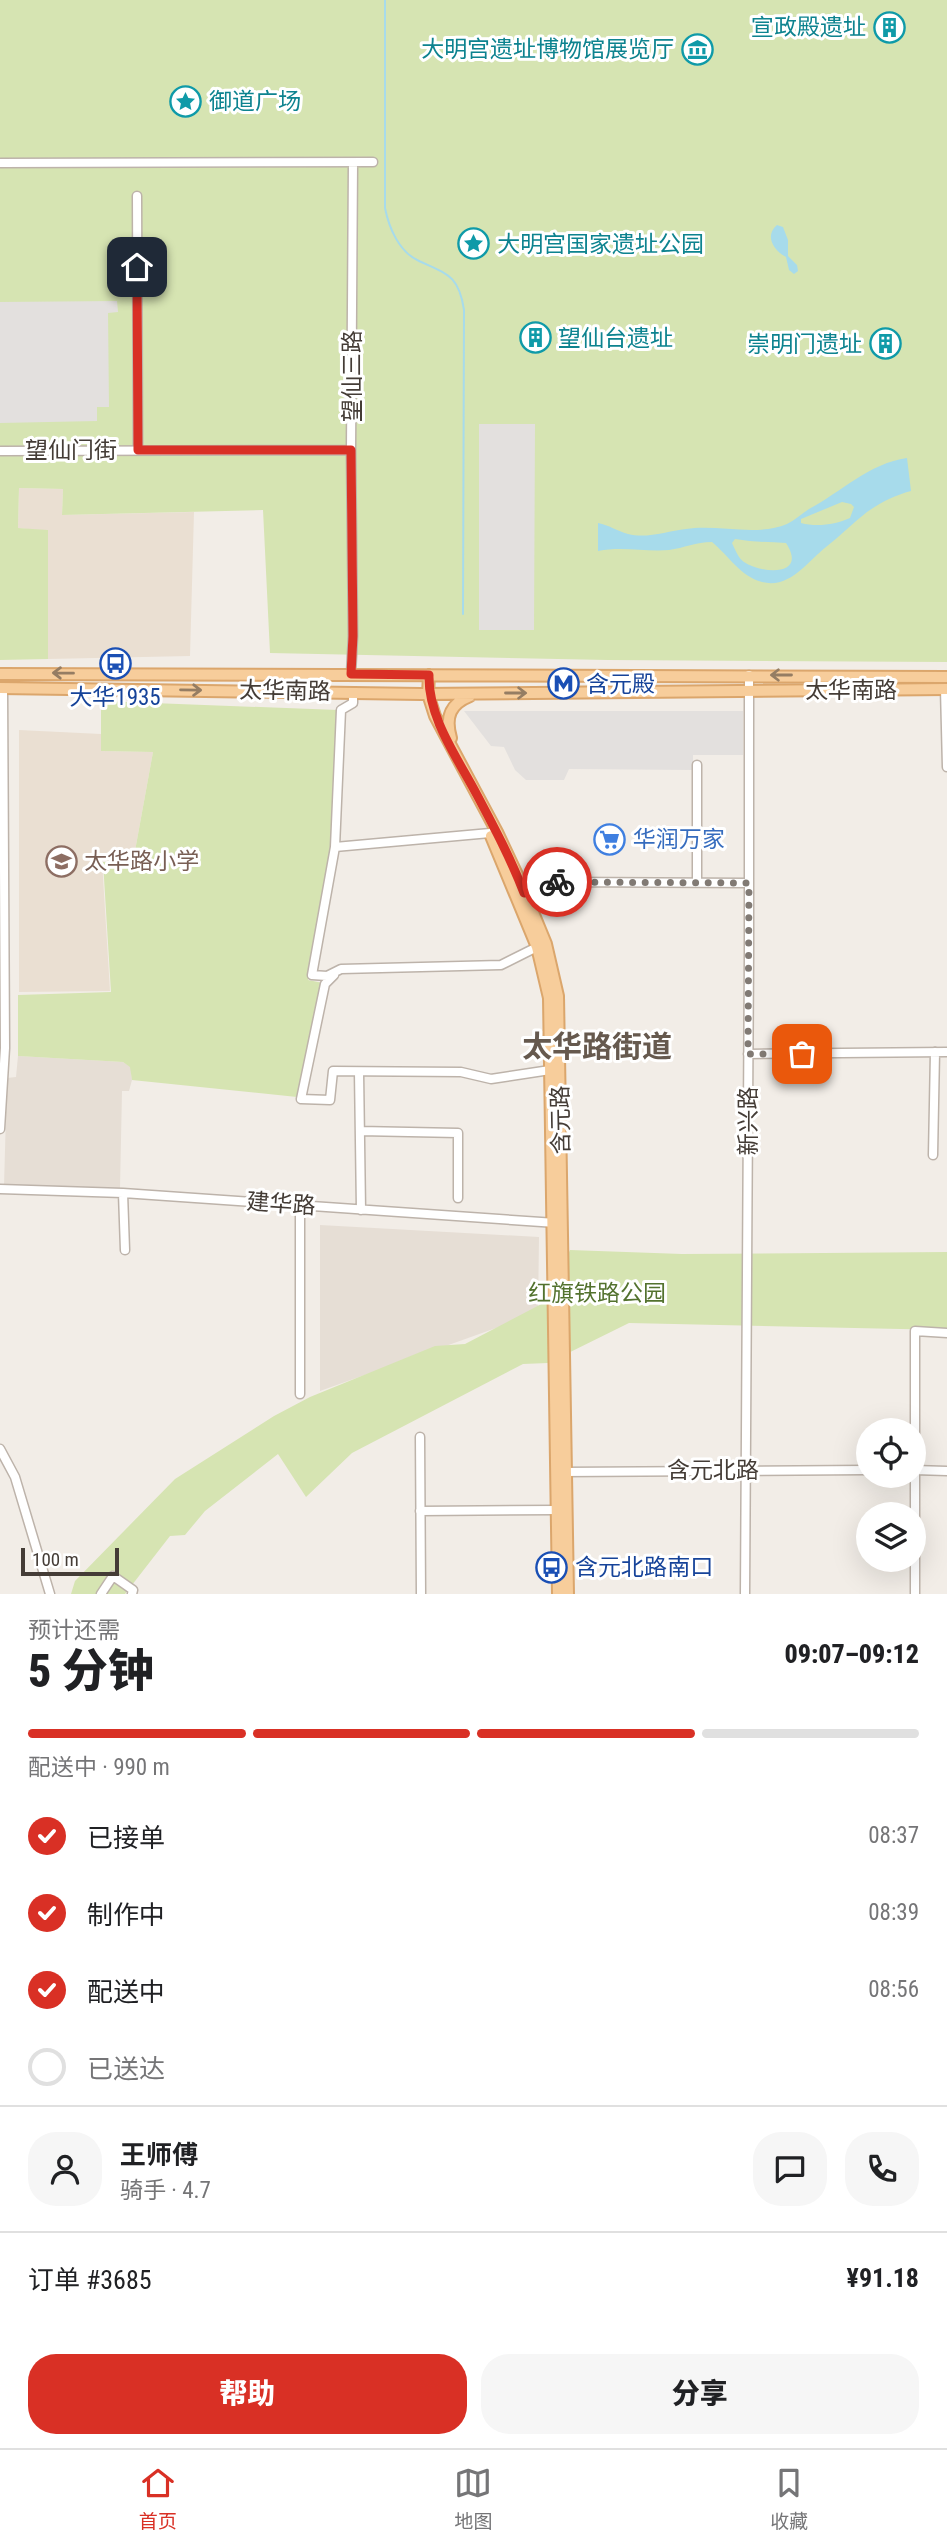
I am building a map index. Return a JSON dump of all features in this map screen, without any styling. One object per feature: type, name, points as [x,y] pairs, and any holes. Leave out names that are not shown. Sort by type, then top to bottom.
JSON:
[{"type":"main road","name":"太华南路","points":[[0,673],[947,677]]},
{"type":"main road","name":"含元路","points":[[425,675],[429,720],[484,818],[537,947],[549,998],[568,1594]]},
{"type":"main road","name":"太华南路","points":[[2,688],[425,694],[946,689]]},
{"type":"main road","points":[[457,757],[449,732],[448,715],[459,701],[480,693]]},
{"type":"main road","name":"含元路","points":[[425,694],[497,832],[546,944],[558,996],[557,1223]]},
{"type":"main road","name":"含元路","points":[[558,1594],[558,1510],[562,1471]]},
{"type":"street","points":[[0,163],[373,162]]},
{"type":"street","name":"望仙三路","points":[[351,674],[353,163]]},
{"type":"street","points":[[137,196],[138,450]]},
{"type":"street","name":"望仙门街","points":[[0,451],[351,450]]},
{"type":"street","name":"新兴路","points":[[745,1594],[749,675]]},
{"type":"street","points":[[0,1129],[5,1048],[2,688]]},
{"type":"street","points":[[946,689],[947,768]]},
{"type":"street","points":[[354,693],[353,702],[341,710],[335,847],[312,975],[327,976],[341,969],[501,965],[537,947]]},
{"type":"street","points":[[697,765],[697,882]]},
{"type":"street","points":[[335,847],[490,833]]},
{"type":"street","points":[[524,893],[548,883],[749,883]]},
{"type":"street","points":[[341,969],[325,984],[301,1099],[330,1100],[333,1071],[461,1072],[491,1079],[551,1070]]},
{"type":"street","points":[[933,1155],[935,1052]]},
{"type":"street","points":[[748,1054],[947,1052]]},
{"type":"street","points":[[359,1072],[360,1210]]},
{"type":"street","points":[[360,1131],[458,1133],[458,1198]]},
{"type":"street","name":"建华路","points":[[0,1189],[123,1193],[557,1223]]},
{"type":"street","points":[[123,1193],[125,1250]]},
{"type":"street","points":[[299,1394],[300,1205]]},
{"type":"street","points":[[914,1418],[915,1331],[947,1333]]},
{"type":"street","points":[[421,1437],[421,1594]]},
{"type":"street","points":[[0,1449],[15,1477],[50,1594]]},
{"type":"street","name":"含元北路","points":[[562,1471],[856,1470]]},
{"type":"street","points":[[926,1470],[947,1471]]},
{"type":"street","points":[[914,1488],[915,1594]]},
{"type":"street","points":[[421,1511],[558,1510]]},
{"type":"street","points":[[101,1594],[113,1576],[133,1590],[132,1594]]},
{"type":"shaded area","points":[[117,301],[118,312],[108,313],[109,407],[97,407],[97,421],[0,423],[0,302]]},
{"type":"shaded area","points":[[479,424],[535,424],[534,630],[479,630]]},
{"type":"shaded area","points":[[19,488],[63,489],[62,515],[194,512],[190,656],[48,659],[48,531],[18,528]]},
{"type":"shaded area","points":[[464,711],[743,711],[743,755],[693,755],[693,770],[569,769],[564,780],[526,780],[515,770],[504,747],[491,746]]},
{"type":"shaded area","name":"太华路小学","points":[[19,730],[101,734],[101,751],[153,752],[133,862],[102,861],[110,991],[19,992]]},
{"type":"shaded area","points":[[18,1056],[123,1062],[131,1067],[129,1091],[122,1091],[120,1188],[4,1186],[7,1078],[16,1077]]},
{"type":"shaded area","points":[[320,1225],[539,1237],[538,1313],[320,1391]]},
{"type":"green space","name":"大明宫国家遗址公园","points":[[0,0],[947,0],[947,662],[608,660],[270,653],[263,510],[62,515],[63,489],[19,488],[18,528],[48,530],[48,659],[0,660]]},
{"type":"green space","points":[[101,701],[338,710],[331,844],[308,980],[323,983],[302,1089],[297,1097],[132,1080],[130,1067],[123,1062],[18,1056],[18,995],[111,992],[103,862],[133,862],[153,752],[101,751]]},
{"type":"green space","name":"红旗铁路公园","points":[[570,1250],[682,1254],[947,1252],[947,1330],[629,1323],[548,1363],[523,1364],[352,1453],[306,1497],[278,1454],[205,1511],[185,1535],[170,1536],[125,1594],[71,1594],[75,1581],[175,1479],[274,1416],[310,1397],[435,1346],[465,1344],[549,1300]]},
{"type":"water","points":[[777,225],[783,227],[788,240],[788,256],[797,265],[798,271],[794,274],[789,270],[786,257],[772,243],[771,234]]},
{"type":"water","points":[[907,458],[911,491],[867,512],[797,573],[781,582],[762,582],[747,575],[712,542],[669,550],[598,551],[598,523],[642,536],[698,528],[775,528],[790,522],[868,472]],"holes":[[[842,502],[854,507],[850,518],[826,525],[801,523],[801,519]],[[735,539],[786,543],[791,562],[780,570],[752,566],[738,556],[732,543]]]},
{"type":"waterway","points":[[385,0],[387,216],[396,239],[406,252],[444,273],[455,283],[464,310],[463,614]]},
{"type":"way so far","points":[[557,882],[749,883],[748,1054],[802,1054]]},
{"type":"place","name":"宣政殿遗址","points":[[889,27]]},
{"type":"place","name":"大明宫遗址博物馆展览厅","points":[[697,49]]},
{"type":"place","name":"御道广场","points":[[186,101]]},
{"type":"place","name":"大明宫国家遗址公园","points":[[474,244]]},
{"type":"place","name":"望仙台遗址","points":[[535,338]]},
{"type":"place","name":"崇明门遗址","points":[[885,344]]},
{"type":"place","name":"大华1935","points":[[115,663]]},
{"type":"place","name":"含元殿","points":[[563,684]]},
{"type":"place","name":"华润万家","points":[[610,839]]},
{"type":"place","name":"太华路小学","points":[[61,861]]},
{"type":"place","name":"含元北路南口","points":[[552,1567]]},
{"type":"district","name":"太华路街道","points":[[597,1046]]},
{"type":"route","points":[[137,267],[138,450],[351,450],[351,674],[429,675],[428,694],[435,716],[497,832],[524,893],[557,882]]}]
